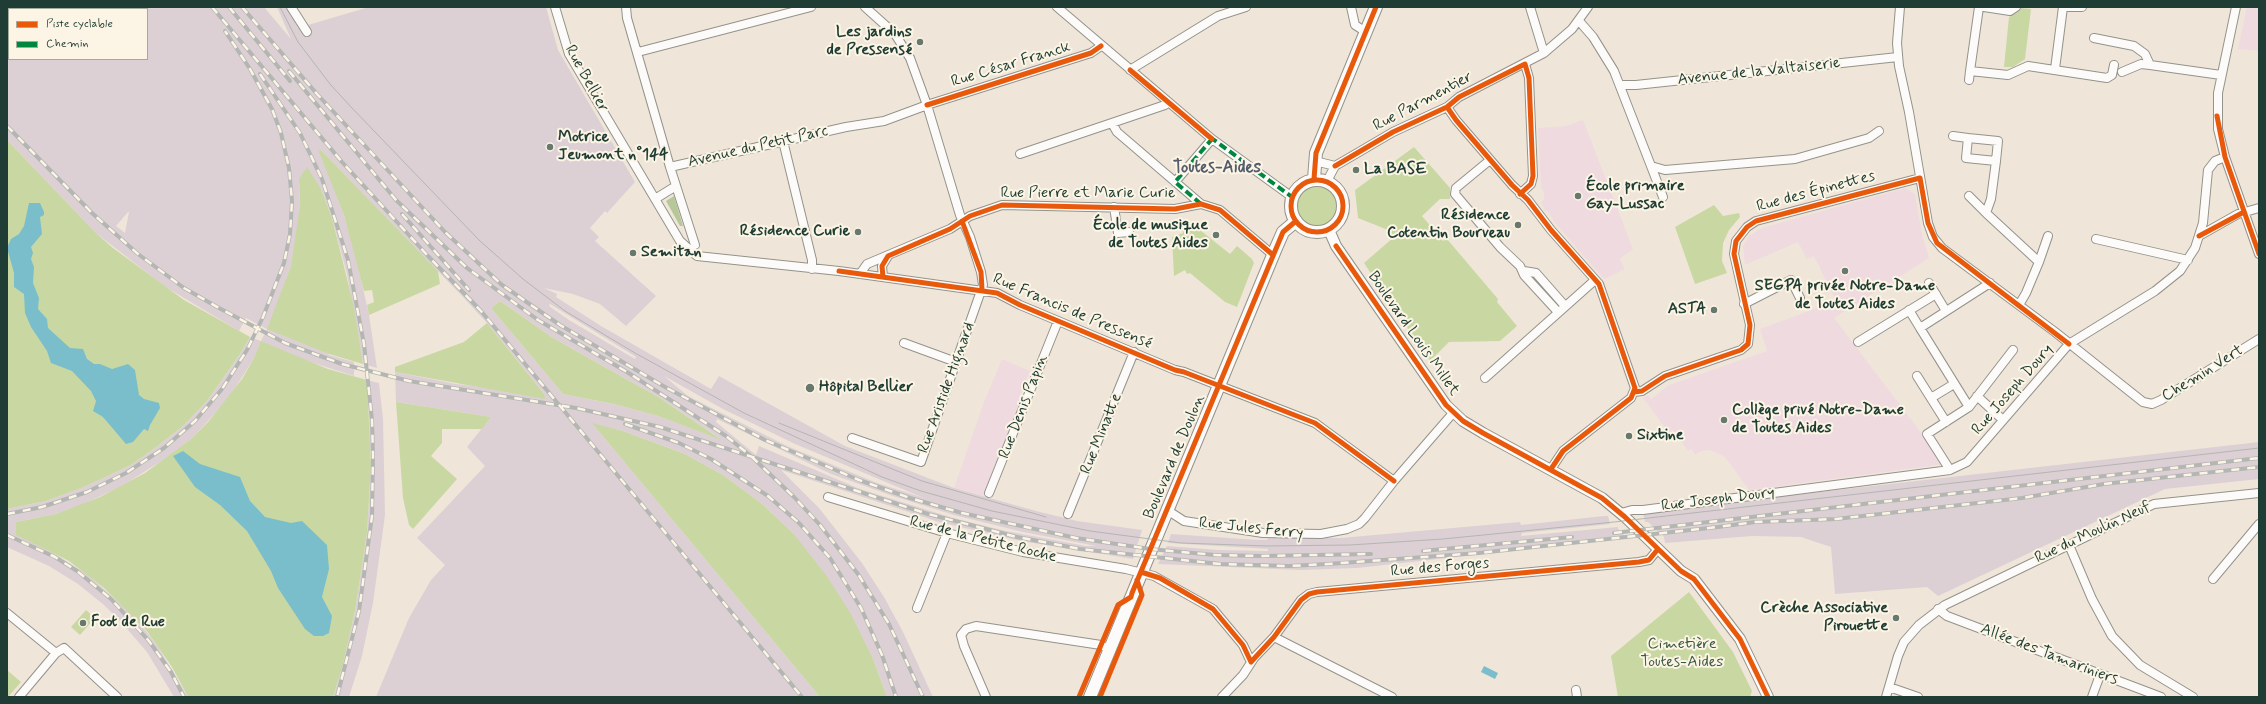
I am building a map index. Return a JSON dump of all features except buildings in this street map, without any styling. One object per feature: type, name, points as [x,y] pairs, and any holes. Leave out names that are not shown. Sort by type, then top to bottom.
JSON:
[{"type":"main road","points":[[1314,180],[1316,152],[1376,7]]},
{"type":"main road","points":[[1314,180],[1327,181],[1339,190],[1344,204],[1341,217],[1336,225],[1329,230],[1320,232],[1310,231],[1296,221],[1292,212],[1292,197],[1302,184],[1314,180]]},
{"type":"main road","name":"Boulevard de Doulon","points":[[1090,697],[1273,255],[1283,232],[1296,221]]},
{"type":"street","points":[[291,7],[307,32]]},
{"type":"street","name":"Rue Bellier","points":[[555,7],[569,54],[680,241],[687,249],[697,256],[707,258],[812,269]]},
{"type":"street","points":[[626,7],[627,18],[670,167],[695,245]]},
{"type":"street","points":[[638,52],[812,7]]},
{"type":"street","name":"Rue Francis de Pressensé","points":[[866,7],[899,39],[910,58],[927,105],[962,221],[981,272],[982,290],[996,294],[1058,322],[1316,423],[1394,481]]},
{"type":"street","points":[[1057,7],[1212,139],[1292,197]]},
{"type":"street","points":[[1130,70],[1218,16],[1246,7]]},
{"type":"street","points":[[1351,7],[1355,25],[1366,32]]},
{"type":"street","points":[[1530,7],[1544,53]]},
{"type":"street","name":"Rue Parmentier","points":[[1335,166],[1393,132],[1446,107],[1459,97],[1544,53],[1566,36],[1579,21],[1588,7]]},
{"type":"street","name":"Chemin Vert","points":[[1900,7],[1898,57],[1928,223],[1937,243],[2143,402],[2152,404],[2161,400],[2259,339]]},
{"type":"street","points":[[1969,80],[1979,7]]},
{"type":"street","points":[[1984,7],[2010,10],[2016,7]]},
{"type":"street","points":[[2055,69],[2063,7]]},
{"type":"street","points":[[2068,7],[2082,7]]},
{"type":"street","points":[[2236,7],[2221,75],[2217,116],[2224,157],[2259,254]]},
{"type":"street","points":[[1579,21],[1593,37],[1614,71],[1663,198]]},
{"type":"street","points":[[2094,38],[2134,46],[2145,54],[2150,65]]},
{"type":"street","name":"Rue César Franck","points":[[846,127],[884,121],[927,105],[1091,53],[1101,46]]},
{"type":"street","name":"Avenue de la Valtaiserie","points":[[1620,85],[1636,85],[1898,57]]},
{"type":"street","points":[[1520,194],[1531,184],[1534,176],[1529,78],[1525,64]]},
{"type":"street","points":[[2122,72],[2141,64],[2221,75]]},
{"type":"street","points":[[1970,71],[2008,74],[2028,66],[2107,78],[2112,75],[2114,65]]},
{"type":"street","points":[[1020,154],[1165,105]]},
{"type":"street","points":[[1446,107],[1520,194],[1540,213],[1551,230],[1602,288],[1635,388],[1634,392]]},
{"type":"street","points":[[1112,123],[1117,132],[1201,204],[1220,210],[1273,255]]},
{"type":"street","name":"Avenue du Petit Parc","points":[[670,167],[846,127]]},
{"type":"street","points":[[1651,166],[1665,170],[1795,159],[1869,138],[1879,132]]},
{"type":"street","points":[[1953,136],[1998,141],[1991,199],[1986,213]]},
{"type":"street","points":[[1968,138],[1966,158],[1996,161]]},
{"type":"street","points":[[1175,182],[1212,139]]},
{"type":"street","points":[[783,141],[812,269],[982,290]]},
{"type":"street","name":"Rue Joseph Doury","points":[[1621,513],[1632,510],[1950,470],[1972,457],[2069,344],[2170,280],[2188,260],[2199,236],[2206,209],[2208,170],[2216,161],[2224,157]]},
{"type":"street","points":[[1490,160],[1456,188],[1455,194],[1500,247],[1524,270],[1536,273],[1565,306]]},
{"type":"street","points":[[1315,161],[1335,166],[1327,181]]},
{"type":"street","name":"Rue des Épinettes","points":[[1551,469],[1563,451],[1631,398],[1634,392],[1642,391],[1665,376],[1745,348],[1748,344],[1750,333],[1734,254],[1739,235],[1750,224],[1920,178]]},
{"type":"street","points":[[655,199],[676,186]]},
{"type":"street","points":[[1969,196],[2039,262]]},
{"type":"street","name":"Rue Pierre et Marie Curie","points":[[860,274],[868,264],[950,229],[962,221],[996,206],[1175,209],[1201,204]]},
{"type":"street","name":"Rue Pierre et Marie Curie","points":[[1114,207],[1118,233],[1129,232]]},
{"type":"street","points":[[2199,236],[2244,212],[2259,208]]},
{"type":"street","name":"Boulevard Louis Millet","points":[[1329,230],[1336,246],[1438,396],[1453,413],[1483,433],[1596,494],[1621,513],[1681,571],[1694,579],[1740,639],[1768,697]]},
{"type":"street","points":[[2019,305],[2026,293],[2048,236]]},
{"type":"street","points":[[2096,239],[2188,260]]},
{"type":"street","points":[[883,277],[882,266],[888,256]]},
{"type":"street","points":[[1524,270],[1524,275],[1558,312]]},
{"type":"street","points":[[1486,378],[1595,280]]},
{"type":"street","points":[[1744,304],[1791,280],[1800,298]]},
{"type":"street","points":[[1929,283],[1946,311]]},
{"type":"street","points":[[1920,328],[1990,283]]},
{"type":"street","name":"Rue Aristide Hignard","points":[[852,438],[921,462],[982,290]]},
{"type":"street","points":[[1858,342],[1936,294]]},
{"type":"street","points":[[1909,310],[1969,408]]},
{"type":"street","name":"Rue Denis Papin","points":[[989,493],[1058,322]]},
{"type":"street","points":[[904,343],[956,362]]},
{"type":"street","points":[[1950,470],[1928,434],[1969,408],[2013,350]]},
{"type":"street","name":"Rue Minatte","points":[[1068,514],[1134,352]]},
{"type":"street","points":[[1917,376],[1946,422]]},
{"type":"street","points":[[1931,398],[1954,384]]},
{"type":"street","points":[[1977,396],[2003,420]]},
{"type":"street","name":"Rue Jules Ferry","points":[[1167,510],[1184,521],[1192,523],[1263,533],[1321,534],[1347,529],[1359,524],[1453,413]]},
{"type":"street","name":"Rue du Moulin Neuf","points":[[1886,697],[1900,648],[1904,642],[1938,609],[2161,502],[2259,493]]},
{"type":"street","name":"Rue de la Petite Roche","points":[[828,497],[947,533],[1023,552],[1141,572],[1160,578],[1213,609],[1243,645],[1251,662]]},
{"type":"street","points":[[2212,579],[2259,524]]},
{"type":"street","points":[[917,608],[947,533]]},
{"type":"street","points":[[2069,545],[2092,599],[2112,636],[2140,665],[2193,697]]},
{"type":"street","name":"Rue des Forges","points":[[1222,697],[1243,675],[1251,662],[1274,637],[1301,600],[1309,594],[1317,592],[1639,562],[1649,560],[1658,549]]},
{"type":"street","name":"Allée des Tamariniers","points":[[1938,609],[1947,616],[2161,697]]},
{"type":"street","points":[[7,613],[56,653]]},
{"type":"street","points":[[986,697],[964,646],[961,635],[966,629],[976,626],[1097,645],[1110,649]]},
{"type":"street","points":[[1274,637],[1392,697]]},
{"type":"street","points":[[19,697],[56,653],[64,648],[117,697]]},
{"type":"street","points":[[2092,697],[2100,675]]},
{"type":"street","points":[[1889,687],[1918,697]]},
{"type":"shaded area","points":[[7,7],[264,7],[291,39],[277,7],[287,7],[298,28],[369,7],[546,7],[558,50],[635,182],[607,213],[605,211],[590,228],[599,237],[595,241],[656,296],[626,326],[600,304],[573,294],[544,288],[557,294],[556,297],[601,326],[711,389],[719,376],[845,446],[954,488],[1077,521],[1142,530],[1133,559],[1021,541],[939,522],[781,470],[819,508],[862,563],[884,597],[903,632],[933,697],[887,697],[873,659],[793,533],[761,503],[723,475],[685,454],[623,431],[593,424],[820,697],[376,697],[409,618],[431,580],[445,565],[417,538],[485,466],[467,447],[491,417],[396,402],[395,372],[456,384],[544,394],[487,323],[320,149],[344,215],[356,257],[369,315],[377,368],[363,364],[347,274],[332,218],[321,189],[299,179],[300,206],[297,237],[291,266],[281,294],[329,355],[354,362],[354,376],[298,358],[261,342],[253,360],[226,402],[191,439],[166,458],[122,486],[79,506],[56,514],[16,522],[45,548],[87,574],[135,617],[158,647],[188,697],[174,697],[147,652],[104,605],[78,584],[49,566],[7,547],[7,509],[46,501],[84,487],[131,465],[183,426],[207,401],[250,337],[261,341],[267,329],[246,318],[239,331],[164,286],[96,233],[7,140]],"holes":[[[128,212],[129,212],[125,233],[116,226]],[[500,301],[553,338],[660,398],[721,439],[658,416],[614,404],[563,394],[491,308]],[[550,304],[633,355],[636,357],[635,359],[569,320],[549,306]],[[664,376],[723,409],[795,444],[924,498],[877,483],[787,446],[688,396]],[[717,419],[831,474],[893,496],[954,515],[1023,532],[1096,546],[1086,546],[1006,531],[953,518],[860,489],[759,446],[756,455],[716,422]]]},
{"type":"shaded area","points":[[2247,7],[2259,7],[2259,51],[2238,49]]},
{"type":"shaded area","name":"École primaire Gay-Lussac","points":[[1583,120],[1633,249],[1620,259],[1625,269],[1604,279],[1554,222],[1549,212],[1545,211],[1541,202],[1544,200],[1544,192],[1541,188],[1538,128],[1566,126]]},
{"type":"shaded area","points":[[1905,188],[1915,194],[1922,234],[1929,258],[1834,318],[1945,464],[1749,490],[1725,457],[1710,450],[1701,451],[1695,455],[1691,449],[1688,451],[1673,430],[1669,433],[1643,398],[1648,395],[1651,399],[1669,385],[1767,351],[1760,329],[1836,301],[1814,256],[1807,259],[1798,242],[1745,265],[1743,246],[1749,236],[1762,228]]},
{"type":"shaded area","points":[[1002,359],[1030,371],[1020,395],[1025,397],[984,496],[954,488],[984,402]]},
{"type":"shaded area","points":[[367,380],[379,383],[383,419],[385,515],[373,603],[362,656],[349,697],[333,697],[343,665],[355,611],[367,533],[371,464]]},
{"type":"shaded area","points":[[2259,442],[2259,479],[2165,489],[1938,596],[1927,587],[1835,594],[1831,547],[1801,537],[1752,536],[1665,543],[1664,537],[1648,522],[1645,522],[1643,512]]},
{"type":"shaded area","points":[[1608,516],[1610,524],[1522,533],[1521,536],[1618,527],[1618,529],[1627,538],[1357,568],[1301,570],[1158,564],[1167,546],[1218,550],[1268,551],[1268,549],[1168,543],[1171,534],[1258,540],[1267,540],[1268,538],[1341,538],[1520,522],[1521,525]]},
{"type":"green space","points":[[2021,8],[2031,9],[2025,59],[2013,67],[2004,67],[2009,17],[2018,12]]},
{"type":"green space","points":[[7,140],[96,233],[113,248],[184,300],[250,337],[207,401],[183,426],[131,465],[84,487],[46,501],[7,509]]},
{"type":"green space","points":[[1414,147],[1450,188],[1450,199],[1440,199],[1422,216],[1443,241],[1447,239],[1498,299],[1497,302],[1517,326],[1500,341],[1449,342],[1430,361],[1364,263],[1394,237],[1388,230],[1358,218],[1355,190]]},
{"type":"green space","points":[[320,149],[438,271],[440,284],[369,315],[367,305],[374,302],[372,290],[364,291],[344,215],[319,152]]},
{"type":"green space","points":[[307,167],[321,189],[332,218],[354,307],[363,364],[329,354],[267,329],[291,266],[300,206],[299,179]]},
{"type":"green space","points":[[1317,186],[1325,188],[1331,192],[1335,198],[1337,206],[1335,214],[1331,220],[1325,224],[1317,226],[1309,224],[1303,220],[1299,214],[1297,206],[1299,198],[1303,192],[1309,188]]},
{"type":"green space","points":[[674,196],[683,226],[680,226],[666,201]]},
{"type":"green space","points":[[1714,205],[1723,216],[1739,213],[1740,217],[1729,230],[1723,243],[1722,261],[1727,273],[1695,284],[1675,227]]},
{"type":"green space","points":[[1195,226],[1230,254],[1237,246],[1252,259],[1254,263],[1237,307],[1225,302],[1190,273],[1187,274],[1185,270],[1174,276],[1172,237],[1183,233],[1182,230]]},
{"type":"green space","points":[[500,301],[553,338],[660,398],[722,440],[658,416],[614,404],[563,394],[491,308]]},
{"type":"green space","points":[[487,323],[544,394],[545,399],[395,372],[395,367],[464,342]]},
{"type":"green space","points":[[261,341],[328,369],[367,380],[371,464],[367,533],[355,611],[343,665],[333,697],[188,697],[172,667],[146,630],[104,588],[69,561],[16,535],[16,522],[56,514],[100,497],[145,473],[191,439],[209,421],[242,379],[253,360]]},
{"type":"green space","points":[[396,402],[491,417],[482,429],[442,429],[442,443],[431,456],[457,479],[413,529],[409,525],[403,498]]},
{"type":"green space","points":[[592,423],[623,431],[685,454],[723,475],[761,503],[793,533],[826,575],[851,614],[873,659],[887,697],[820,697]]},
{"type":"green space","name":"Cimetière Toutes-Aides","points":[[1689,592],[1733,652],[1752,691],[1750,697],[1618,697],[1611,656]]},
{"type":"green space","name":"Foot de Rue","points":[[86,610],[95,618],[80,635],[71,627]]},
{"type":"green space","points":[[7,670],[21,682],[8,697],[7,697]]},
{"type":"water","points":[[29,203],[40,203],[44,212],[44,215],[40,217],[42,234],[31,247],[33,253],[31,259],[34,267],[33,283],[39,298],[38,309],[47,319],[48,328],[70,348],[83,349],[87,359],[94,364],[100,364],[112,369],[128,364],[135,370],[139,395],[144,399],[159,403],[160,408],[148,431],[144,429],[133,442],[126,444],[103,417],[93,411],[96,401],[91,391],[72,371],[51,363],[47,351],[31,327],[25,313],[24,294],[14,287],[14,273],[7,248],[11,239],[19,234],[24,226]]},
{"type":"water","points":[[183,451],[200,464],[240,477],[250,501],[265,517],[291,523],[302,521],[327,545],[329,569],[322,597],[332,616],[329,633],[323,636],[314,636],[305,629],[278,588],[271,571],[247,531],[220,505],[195,487],[173,456]]},
{"type":"water","points":[[1484,666],[1498,673],[1495,679],[1481,672]]},
{"type":"tram line","points":[[280,7],[298,42],[330,84],[351,107],[480,241],[523,279],[565,311],[635,353],[744,413],[882,477],[921,491],[992,511],[1090,531],[1181,543],[1267,546],[1350,545],[1443,539],[1614,522],[2259,448]]},
{"type":"tram line","points":[[779,423],[922,481],[1046,517]]},
{"type":"railway","points":[[212,7],[342,162],[428,256],[481,311],[802,697]]},
{"type":"railway","points":[[229,7],[290,81]]},
{"type":"railway","points":[[242,7],[317,94],[445,232],[502,285],[560,325],[665,387],[765,440],[859,480],[910,498],[962,513],[1076,538],[1150,549],[1215,555],[1261,556],[1371,554]]},
{"type":"railway","points":[[7,514],[42,507],[87,492],[126,473],[164,448],[195,421],[222,389],[247,350],[263,317],[284,263],[290,234],[292,201],[289,168],[281,133],[272,109],[250,69],[225,31]]},
{"type":"railway","points":[[289,71],[396,200],[467,268],[538,320],[627,372],[726,436],[752,457],[794,497],[820,525],[858,574],[889,624],[923,697]]},
{"type":"railway","points":[[260,74],[300,133],[322,179],[348,260],[364,344],[372,420],[372,516],[359,611],[337,697]]},
{"type":"railway","points":[[7,126],[92,213],[138,254],[184,288],[285,343],[342,364],[409,381],[576,408],[660,427],[928,514],[1017,537],[1080,549],[1220,564],[1289,566],[1328,564],[1479,553],[1755,522],[1836,519],[2022,498],[2104,484],[2259,467]]},
{"type":"railway","points":[[402,214],[469,290]]},
{"type":"railway","points":[[625,424],[679,443],[711,459],[768,496],[799,523],[830,558],[861,608],[882,655],[896,697]]},
{"type":"railway","points":[[1614,533],[2259,458]]},
{"type":"railway","points":[[7,535],[55,557],[77,571],[111,599],[149,641],[171,672],[184,697]]},
{"type":"railway","points":[[1423,551],[1572,537]]},
{"type":"marked path","points":[[1210,137],[1292,197]]},
{"type":"marked path","points":[[1201,204],[1175,182],[1212,139]]},
{"type":"cycle path","points":[[1314,179],[1316,153],[1376,7]]},
{"type":"cycle path","points":[[927,105],[1091,53],[1101,46]]},
{"type":"cycle path","points":[[1335,166],[1393,132],[1447,107],[1459,97],[1525,64],[1529,78],[1533,176],[1531,184],[1520,194]]},
{"type":"cycle path","points":[[1130,70],[1212,139]]},
{"type":"cycle path","points":[[1447,107],[1456,120],[1512,185],[1528,200],[1551,230],[1599,284],[1635,388],[1631,398],[1563,451],[1551,469]]},
{"type":"cycle path","points":[[2217,116],[2225,157],[2259,254]]},
{"type":"cycle path","points":[[1634,392],[1642,391],[1665,376],[1741,350],[1748,344],[1750,325],[1734,254],[1736,241],[1747,227],[1756,221],[1920,178],[1928,223],[1937,243],[2069,344]]},
{"type":"cycle path","points":[[1312,180],[1322,180],[1336,187],[1343,201],[1343,206],[1343,211],[1336,225],[1322,232],[1312,232],[1302,228],[1295,221],[1291,211],[1291,201],[1295,191],[1302,184],[1312,180]]},
{"type":"cycle path","points":[[883,277],[882,266],[888,256],[950,229],[970,216],[1002,205],[1175,209],[1201,204],[1220,210],[1273,255]]},
{"type":"cycle path","points":[[2199,236],[2244,212]]},
{"type":"cycle path","points":[[962,221],[981,272],[982,290]]},
{"type":"cycle path","points":[[1079,697],[1118,605],[1131,597],[1283,232],[1296,221]]},
{"type":"cycle path","points":[[1336,246],[1446,405],[1463,421],[1483,433],[1602,498],[1625,517],[1681,571],[1694,579],[1740,639],[1768,697]]},
{"type":"cycle path","points":[[839,271],[997,293],[1020,305],[1175,370],[1184,372],[1315,423],[1394,481]]},
{"type":"cycle path","points":[[1251,662],[1274,637],[1301,600],[1309,594],[1317,592],[1639,562],[1649,560],[1658,549]]},
{"type":"cycle path","points":[[1141,572],[1160,578],[1213,609],[1243,645],[1251,662]]},
{"type":"cycle path","points":[[1100,697],[1142,595],[1137,580]]},
{"type":"place","name":"Les jardins de Pressensé","points":[[920,42]]},
{"type":"place","name":"Motrice Jeumont n°144","points":[[550,147]]},
{"type":"place","name":"La BASE","points":[[1356,170]]},
{"type":"place","name":"École primaire Gay-Lussac","points":[[1578,196]]},
{"type":"place","name":"Résidence Cotentin Bourveau","points":[[1518,225]]},
{"type":"place","name":"Résidence Curie","points":[[858,232]]},
{"type":"place","name":"École de musique de Toutes Aides","points":[[1216,235]]},
{"type":"place","name":"Semitan","points":[[633,253]]},
{"type":"place","name":"SEGPA privée Notre-Dame de Toutes Aides","points":[[1845,271]]},
{"type":"place","name":"ASTA","points":[[1714,310]]},
{"type":"place","name":"Hôpital Bellier","points":[[810,388]]},
{"type":"place","name":"Collège privé Notre-Dame de Toutes Aides","points":[[1724,420]]},
{"type":"place","name":"Sixtine","points":[[1629,436]]},
{"type":"place","name":"Crèche Associative Pirouette","points":[[1896,618]]},
{"type":"place","name":"Foot de Rue","points":[[83,623]]},
{"type":"district","name":"Toutes-Aides","points":[[1217,168]]}]
